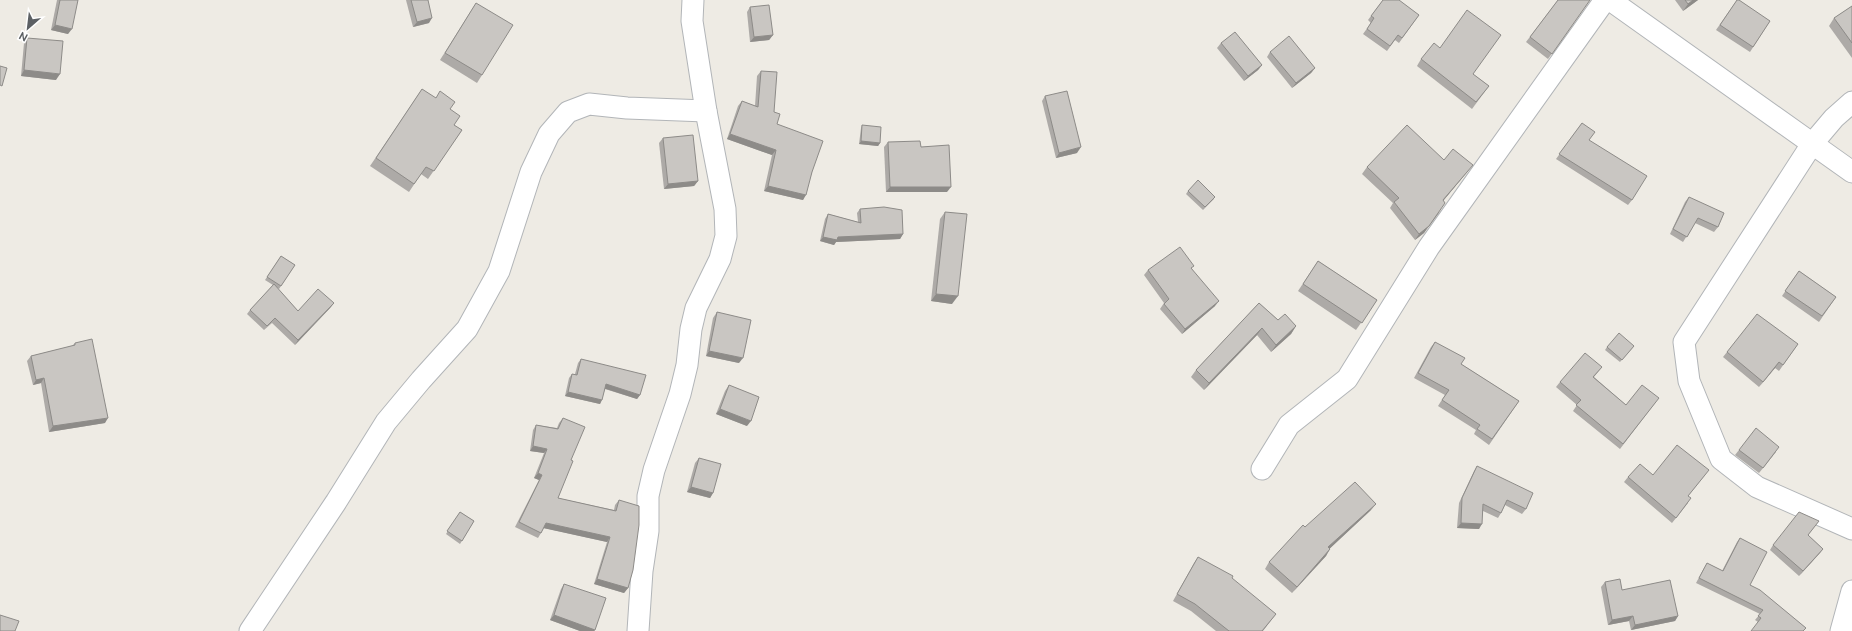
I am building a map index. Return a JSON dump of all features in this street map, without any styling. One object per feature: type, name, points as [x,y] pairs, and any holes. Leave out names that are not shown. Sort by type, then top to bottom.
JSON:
[{"type":"street","points":[[638,631],[642,571],[648,531],[648,496],[654,470],[680,394],[687,365],[691,329],[696,308],[720,259],[726,236],[725,209],[706,111],[692,21],[693,0]]},
{"type":"street","points":[[1262,469],[1289,425],[1347,379],[1429,247],[1605,0]]},
{"type":"street","points":[[1610,0],[1852,172]]},
{"type":"street","points":[[1852,102],[1834,118],[1812,144],[1684,342],[1689,381],[1721,459],[1757,487],[1852,529]]},
{"type":"street","points":[[250,631],[336,502],[386,422],[467,329],[499,271],[531,172],[549,134],[568,112],[589,104],[627,108],[706,111]]},
{"type":"street","points":[[1841,631],[1852,591]]},
{"type":"building","points":[[60,0],[78,0],[72,29],[55,25]]},
{"type":"building","points":[[411,0],[428,0],[432,18],[417,22]]},
{"type":"building","points":[[1383,0],[1399,0],[1419,15],[1402,38],[1398,35],[1390,46],[1367,29],[1374,18],[1371,16]]},
{"type":"building","points":[[1558,0],[1590,0],[1552,54],[1530,37]]},
{"type":"building","points":[[1685,0],[1693,0],[1688,4]]},
{"type":"building","points":[[1737,0],[1770,21],[1753,47],[1720,25]]},
{"type":"building","points":[[476,3],[513,25],[482,75],[445,53]]},
{"type":"building","points":[[769,5],[773,35],[754,37],[750,7]]},
{"type":"building","points":[[1852,6],[1852,43],[1834,18]]},
{"type":"building","points":[[1467,10],[1501,35],[1473,74],[1489,86],[1476,102],[1421,59],[1434,43],[1440,48]]},
{"type":"building","points":[[1235,32],[1262,65],[1248,76],[1221,43]]},
{"type":"building","points":[[1289,36],[1315,68],[1296,83],[1270,52]]},
{"type":"building","points":[[27,38],[63,41],[60,74],[24,70]]},
{"type":"building","points":[[0,66],[7,68],[2,86],[0,85]]},
{"type":"building","points":[[761,71],[777,72],[774,112],[780,114],[777,124],[823,141],[806,195],[768,186],[776,150],[730,134],[742,101],[758,107]]},
{"type":"building","points":[[422,89],[436,98],[440,91],[455,102],[450,109],[460,116],[454,125],[462,130],[434,171],[426,167],[414,184],[376,158]]},
{"type":"building","points":[[1067,91],[1081,147],[1059,153],[1045,96]]},
{"type":"building","points":[[1582,123],[1595,132],[1589,140],[1647,176],[1632,200],[1559,154]]},
{"type":"building","points":[[862,125],[881,127],[880,143],[861,141]]},
{"type":"building","points":[[1407,125],[1444,160],[1453,149],[1473,165],[1443,200],[1445,203],[1429,226],[1419,234],[1394,202],[1399,198],[1367,167]]},
{"type":"building","points":[[693,135],[698,181],[668,184],[663,138]]},
{"type":"building","points":[[920,141],[921,147],[949,145],[951,187],[890,187],[888,142]]},
{"type":"building","points":[[1198,180],[1215,197],[1205,207],[1188,191]]},
{"type":"building","points":[[1689,197],[1724,213],[1718,227],[1698,218],[1687,237],[1673,229]]},
{"type":"building","points":[[884,207],[902,210],[903,234],[838,237],[837,240],[823,237],[828,214],[861,223],[860,209]]},
{"type":"building","points":[[945,212],[967,214],[958,296],[936,294]]},
{"type":"building","points":[[1180,247],[1194,266],[1191,268],[1219,301],[1185,329],[1164,304],[1169,299],[1148,270]]},
{"type":"building","points":[[281,256],[295,265],[281,286],[267,277]]},
{"type":"building","points":[[1318,261],[1377,300],[1362,323],[1303,284]]},
{"type":"building","points":[[1799,271],[1836,297],[1822,316],[1785,291]]},
{"type":"building","points":[[274,284],[298,311],[318,289],[334,303],[298,340],[275,318],[267,326],[250,310]]},
{"type":"building","points":[[1259,303],[1278,320],[1285,314],[1296,326],[1276,345],[1262,328],[1209,383],[1196,370]]},
{"type":"building","points":[[717,312],[751,320],[743,358],[709,351]]},
{"type":"building","points":[[1757,314],[1798,344],[1783,365],[1779,362],[1763,382],[1727,352]]},
{"type":"building","points":[[1619,333],[1634,346],[1622,360],[1607,347]]},
{"type":"building","points":[[92,339],[108,418],[53,426],[44,378],[36,380],[31,356],[75,345],[75,343]]},
{"type":"building","points":[[1435,342],[1465,358],[1461,364],[1519,401],[1492,439],[1477,429],[1480,425],[1442,400],[1449,390],[1418,373]]},
{"type":"building","points":[[1585,353],[1602,367],[1593,377],[1626,405],[1642,385],[1659,398],[1623,444],[1576,405],[1581,400],[1560,382]]},
{"type":"building","points":[[581,359],[646,375],[640,395],[606,384],[602,400],[568,392],[572,374],[577,375]]},
{"type":"building","points":[[729,385],[759,397],[751,421],[720,409]]},
{"type":"building","points":[[563,418],[585,427],[571,460],[573,461],[558,498],[616,511],[619,500],[639,506],[639,525],[633,570],[628,588],[597,579],[610,537],[546,523],[541,533],[519,522],[542,475],[538,473],[547,449],[533,446],[536,425],[558,429]]},
{"type":"building","points":[[1756,428],[1779,447],[1763,468],[1739,450]]},
{"type":"building","points":[[1677,445],[1709,470],[1688,496],[1691,498],[1676,518],[1628,477],[1640,464],[1653,475]]},
{"type":"building","points":[[699,458],[721,464],[713,493],[691,487]]},
{"type":"building","points":[[1477,466],[1533,493],[1526,509],[1507,500],[1501,513],[1483,504],[1482,524],[1461,523],[1462,498]]},
{"type":"building","points":[[1355,482],[1376,504],[1328,547],[1330,549],[1297,587],[1269,562],[1303,525],[1305,527]]},
{"type":"building","points":[[460,512],[474,521],[462,541],[447,531]]},
{"type":"building","points":[[1799,512],[1819,521],[1808,535],[1823,549],[1803,571],[1773,545]]},
{"type":"building","points":[[1740,538],[1767,552],[1750,585],[1760,590],[1806,628],[1803,631],[1751,631],[1761,618],[1758,616],[1763,610],[1699,578],[1707,563],[1723,571]]},
{"type":"building","points":[[1198,557],[1233,576],[1232,578],[1276,614],[1262,631],[1229,631],[1195,604],[1177,594]]},
{"type":"building","points":[[1620,579],[1622,590],[1670,580],[1678,616],[1635,625],[1633,616],[1612,620],[1605,582]]},
{"type":"building","points":[[564,584],[606,598],[595,630],[554,615]]},
{"type":"building","points":[[0,615],[19,621],[15,631],[0,631]]}]
